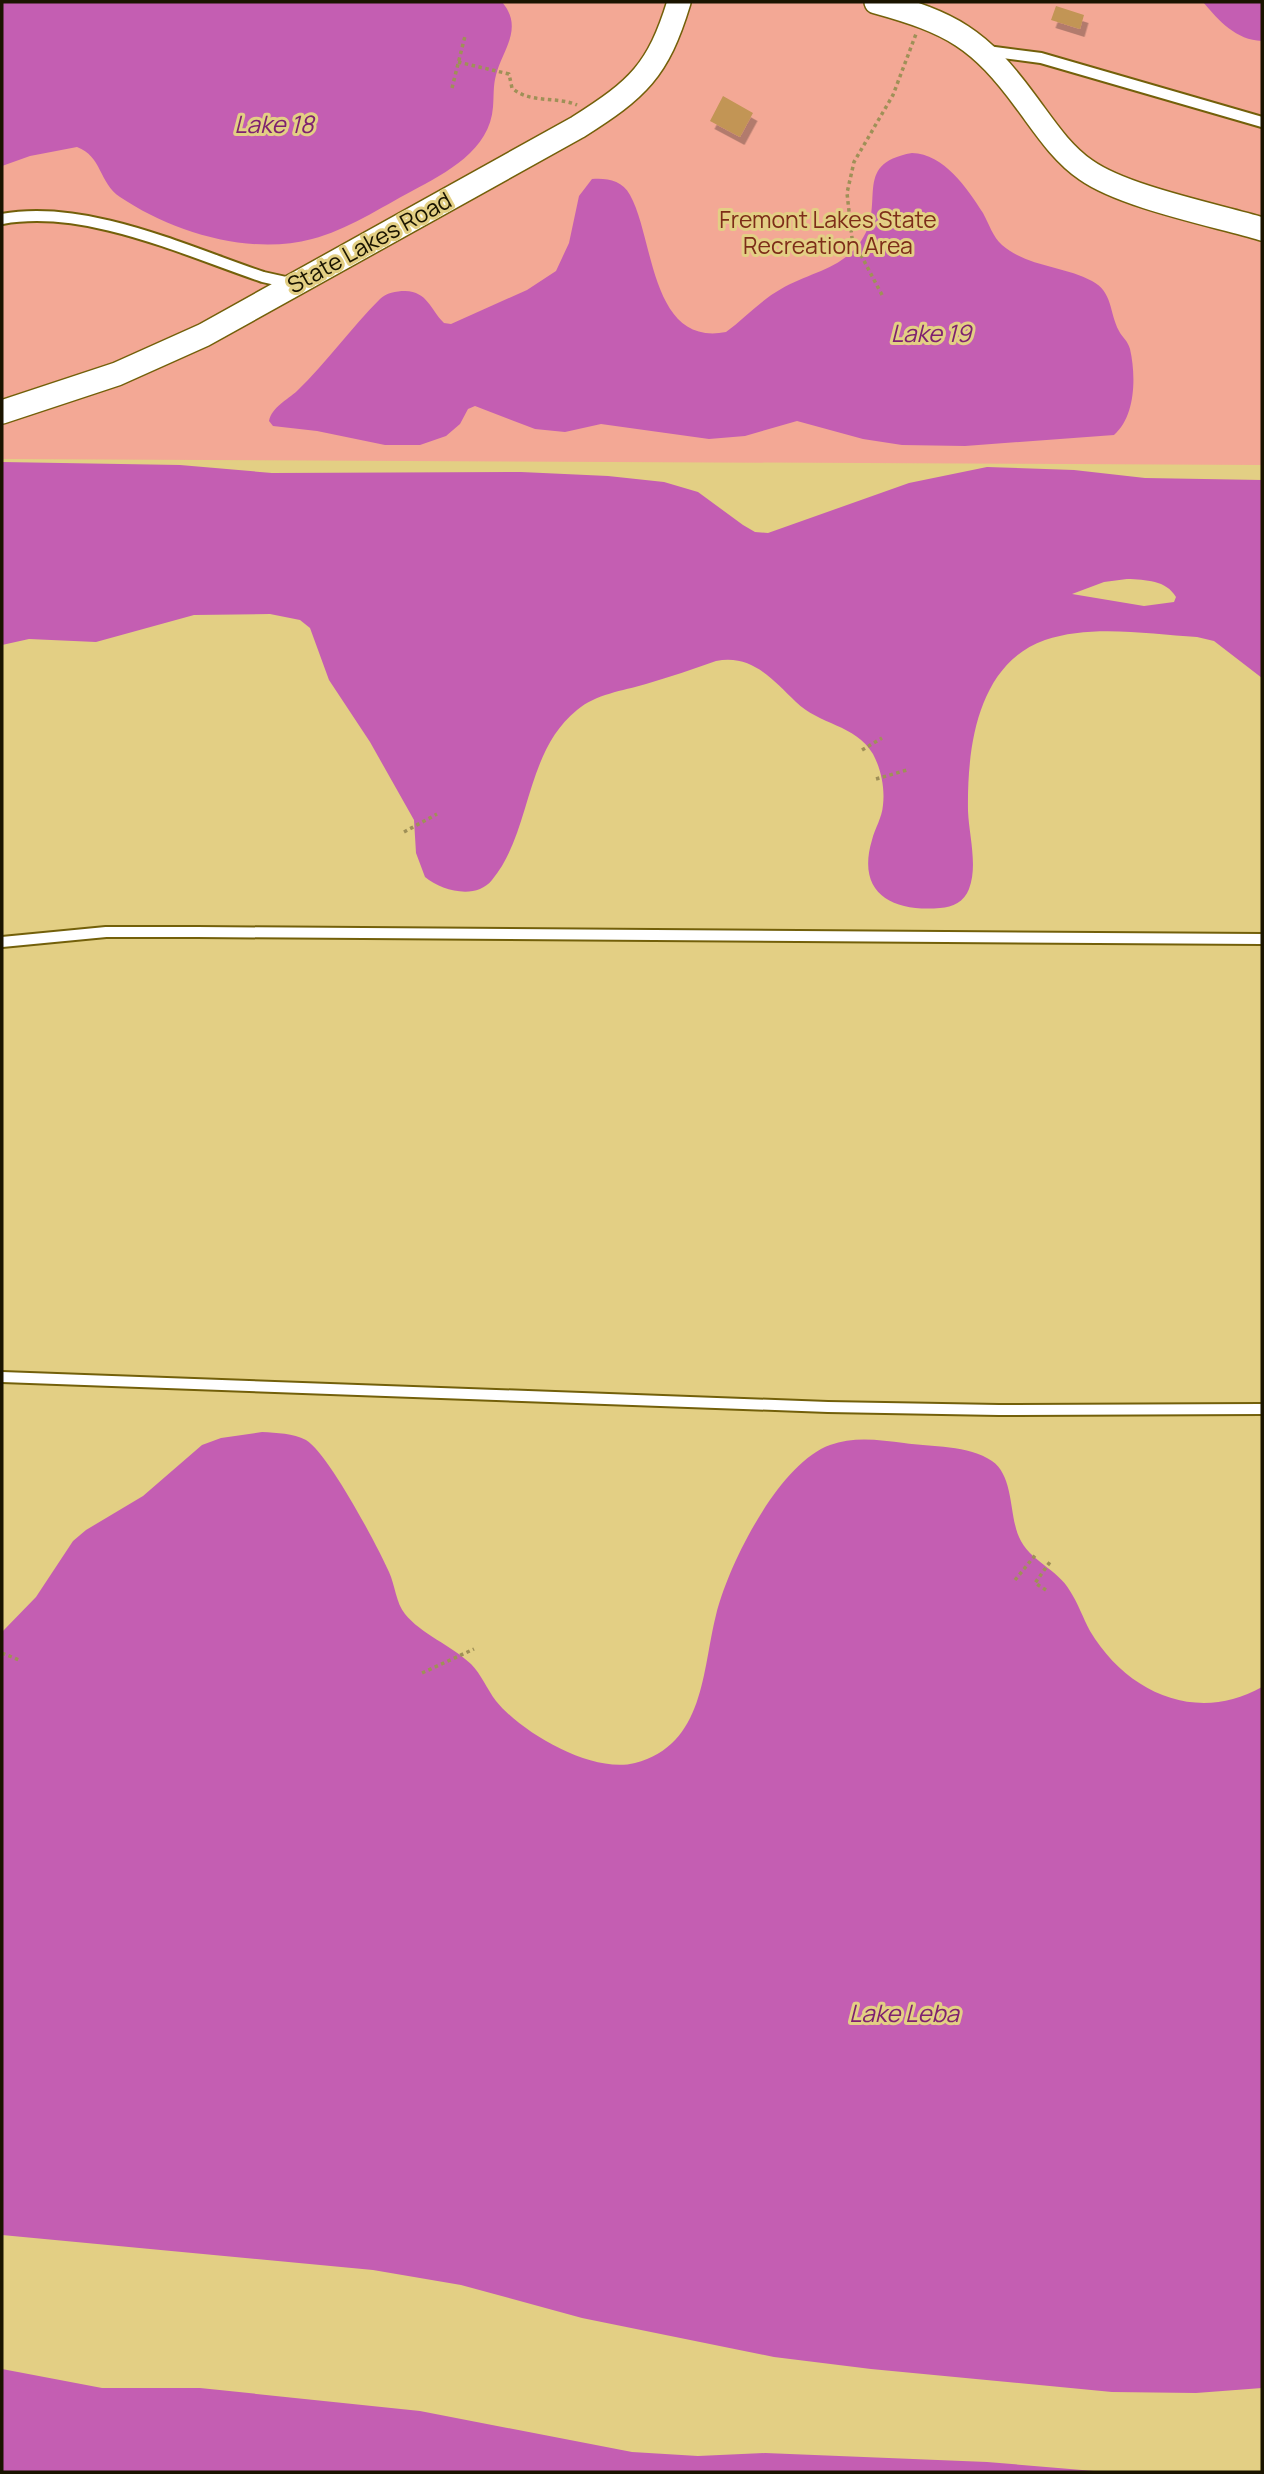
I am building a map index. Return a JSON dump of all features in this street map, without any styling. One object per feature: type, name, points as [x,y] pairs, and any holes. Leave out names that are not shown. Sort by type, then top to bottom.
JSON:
[{"type":"street","name":"State Lakes Road","points":[[2,412],[157,357],[204,335],[595,116],[631,91],[651,69],[662,49],[679,2]]},
{"type":"street","points":[[876,2],[922,15],[955,29],[984,51],[1058,144],[1089,173],[1138,193],[1262,229]]},
{"type":"lane","points":[[984,51],[1012,52],[1041,58],[1262,122]]},
{"type":"lane","points":[[2,219],[37,216],[91,221],[263,277],[293,283]]},
{"type":"lane","points":[[2,942],[106,932],[1262,939]]},
{"type":"lane","points":[[2,1377],[841,1407],[1262,1409]]},
{"type":"path","points":[[882,295],[852,238],[847,193],[854,162],[893,95],[910,55],[922,15]]},
{"type":"path","points":[[452,88],[465,36]]},
{"type":"path","points":[[458,62],[509,74],[512,88],[517,93],[569,102],[595,116]]},
{"type":"path","points":[[862,750],[882,738]]},
{"type":"path","points":[[876,779],[907,770]]},
{"type":"path","points":[[404,832],[437,814]]},
{"type":"path","points":[[1015,1580],[1038,1553]]},
{"type":"path","points":[[1046,1590],[1035,1583],[1050,1562]]},
{"type":"path","points":[[422,1673],[474,1649]]},
{"type":"path","points":[[2,1653],[19,1660]]},
{"type":"green space","name":"Fremont Lakes State Recreation Area","points":[[2,2],[1262,2],[1262,465],[2,459]]},
{"type":"water","name":"Lake 18","points":[[2,2],[502,2],[508,12],[512,30],[496,75],[490,122],[484,136],[464,158],[425,184],[338,230],[288,244],[263,245],[212,238],[163,221],[141,210],[113,191],[96,163],[77,147],[30,156],[2,166]]},
{"type":"water","points":[[1203,2],[1262,2],[1262,41],[1236,33]]},
{"type":"water","name":"Lake 19","points":[[912,153],[934,159],[954,174],[977,203],[1002,245],[1023,258],[1081,276],[1104,291],[1119,331],[1129,346],[1133,371],[1132,395],[1127,417],[1114,435],[965,446],[902,445],[863,439],[797,421],[745,436],[709,439],[601,424],[565,432],[535,429],[475,406],[468,409],[460,424],[446,436],[420,445],[385,445],[317,431],[273,426],[269,421],[277,408],[308,380],[385,295],[405,291],[419,294],[444,323],[451,324],[527,290],[556,271],[569,243],[579,196],[592,179],[614,181],[627,190],[638,214],[658,285],[682,323],[701,332],[726,332],[774,293],[833,265],[851,253],[867,230],[875,177],[881,167],[893,159]]},
{"type":"water","points":[[2,462],[180,465],[272,473],[521,472],[608,476],[664,482],[698,492],[743,525],[755,532],[768,533],[909,483],[987,467],[1074,470],[1145,478],[1262,480],[1262,678],[1214,641],[1197,637],[1121,631],[1082,632],[1045,640],[1022,652],[1004,668],[990,688],[981,711],[974,736],[968,787],[972,880],[969,889],[958,903],[945,907],[907,907],[882,895],[874,886],[869,874],[868,858],[882,810],[883,792],[878,766],[865,744],[847,730],[805,710],[761,670],[740,661],[716,661],[601,697],[577,710],[560,728],[547,748],[505,861],[485,886],[468,892],[440,886],[425,877],[416,853],[414,820],[370,742],[329,680],[310,628],[300,620],[270,614],[194,615],[96,642],[29,639],[2,645]],"holes":[[[1127,579],[1161,584],[1172,591],[1176,597],[1174,602],[1144,606],[1072,594],[1104,582]]]},
{"type":"water","name":"Lake Leba","points":[[262,1432],[301,1438],[315,1448],[327,1462],[374,1542],[405,1614],[471,1664],[496,1701],[523,1726],[540,1738],[579,1757],[618,1765],[635,1763],[658,1754],[675,1740],[688,1723],[697,1703],[722,1594],[758,1518],[792,1472],[811,1455],[830,1445],[848,1440],[876,1440],[950,1448],[972,1452],[992,1461],[999,1468],[1008,1486],[1016,1528],[1024,1545],[1036,1559],[1065,1583],[1090,1631],[1105,1653],[1123,1671],[1144,1686],[1189,1702],[1213,1703],[1237,1698],[1262,1687],[1262,2388],[1196,2393],[1112,2392],[871,2369],[774,2357],[582,2318],[461,2285],[373,2270],[2,2235],[2,1632],[36,1597],[73,1541],[86,1530],[143,1496],[202,1445],[221,1438]]},
{"type":"water","points":[[2,2369],[102,2388],[200,2388],[420,2411],[632,2452],[698,2456],[765,2453],[987,2462],[1106,2472],[2,2472]]},
{"type":"building","points":[[1056,6],[1084,15],[1080,29],[1051,20]]},
{"type":"building","points":[[723,96],[753,113],[740,137],[710,121]]}]
